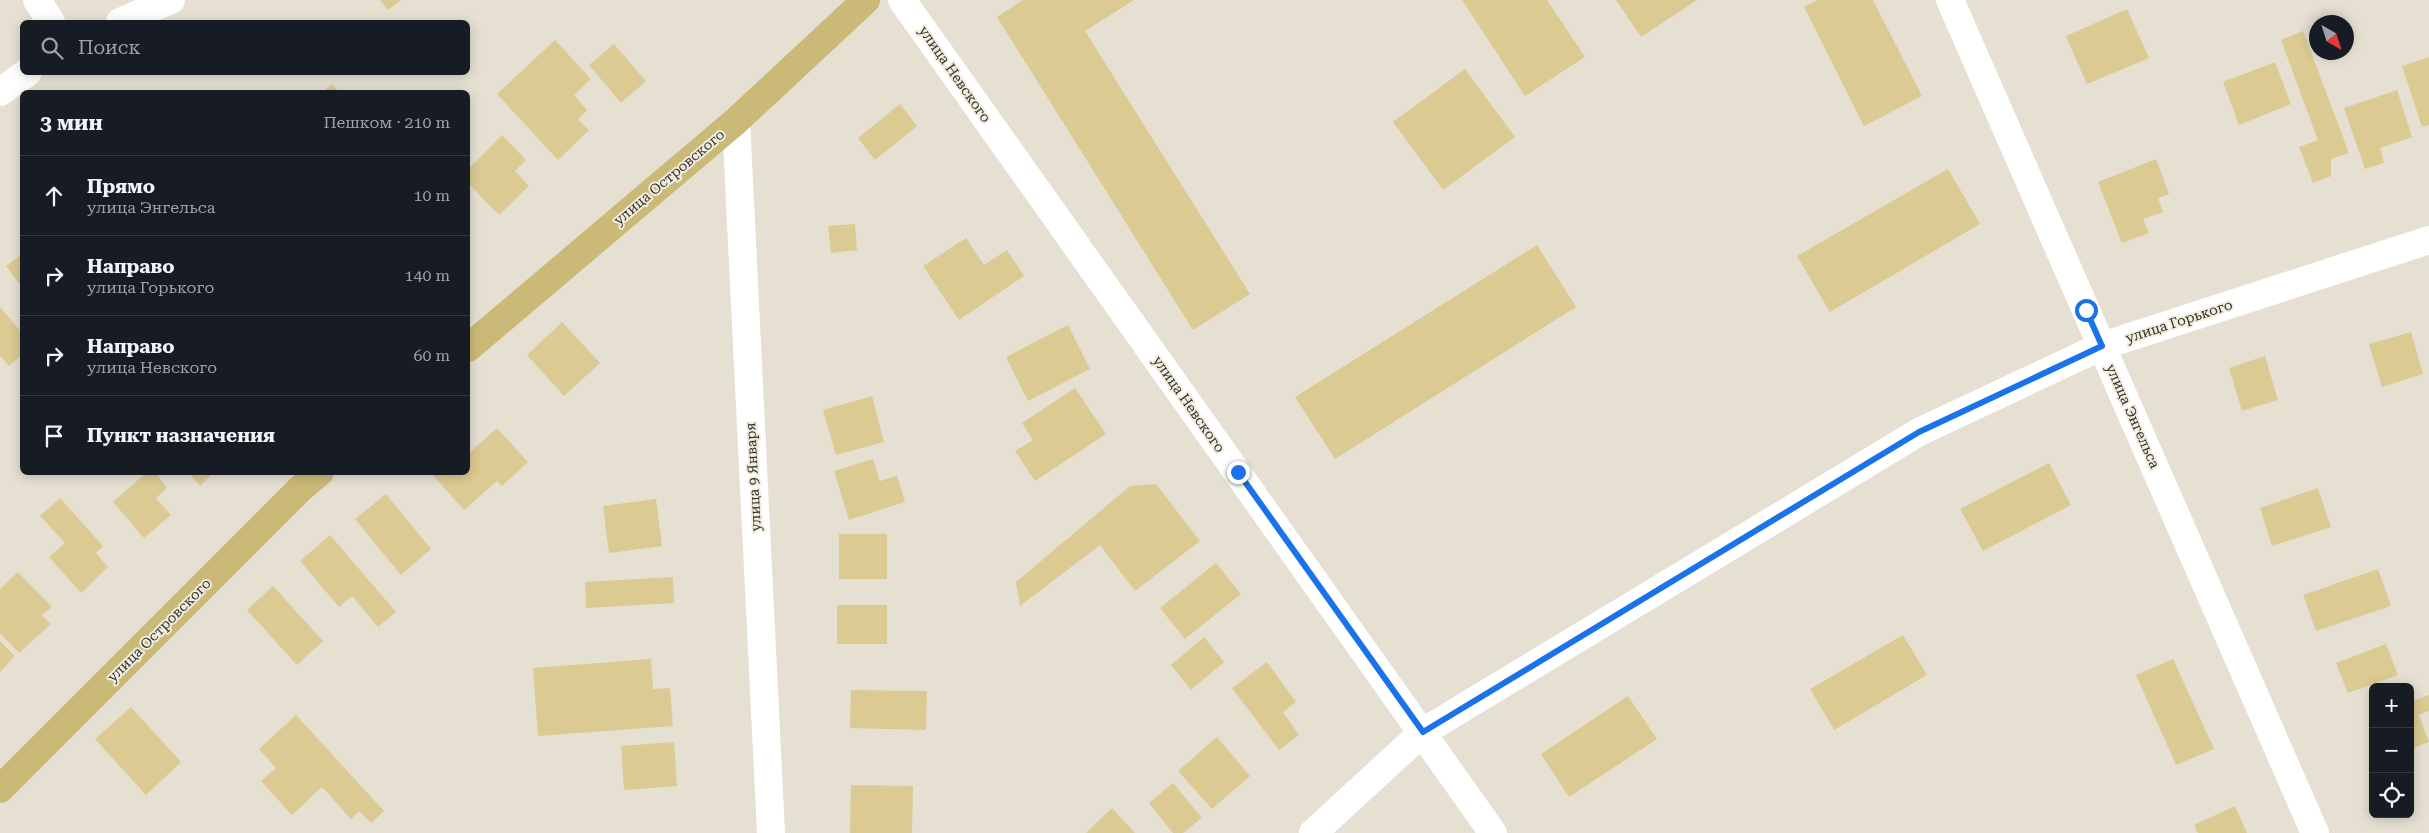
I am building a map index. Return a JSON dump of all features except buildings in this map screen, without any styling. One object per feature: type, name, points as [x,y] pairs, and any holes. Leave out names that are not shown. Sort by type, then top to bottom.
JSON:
[{"type":"main road","name":"улица Островского","points":[[470,346],[736,121],[866,0]]},
{"type":"main road","name":"улица Островского","points":[[0,789],[301,488],[316,475]]},
{"type":"street","points":[[37,0],[50,20]]},
{"type":"street","points":[[125,20],[171,0]]},
{"type":"street","name":"улица Невского","points":[[902,0],[1493,833]]},
{"type":"street","name":"улица Энгельса","points":[[1950,0],[2315,833]]},
{"type":"street","points":[[0,92],[24,75]]},
{"type":"street","name":"улица 9 Января","points":[[736,121],[771,833]]},
{"type":"street","name":"улица Горького","points":[[1313,833],[1423,732],[1919,432],[2102,346],[2429,240]]},
{"type":"route","points":[[1238,472],[1423,732],[1919,432],[2102,346],[2086,310]]}]
